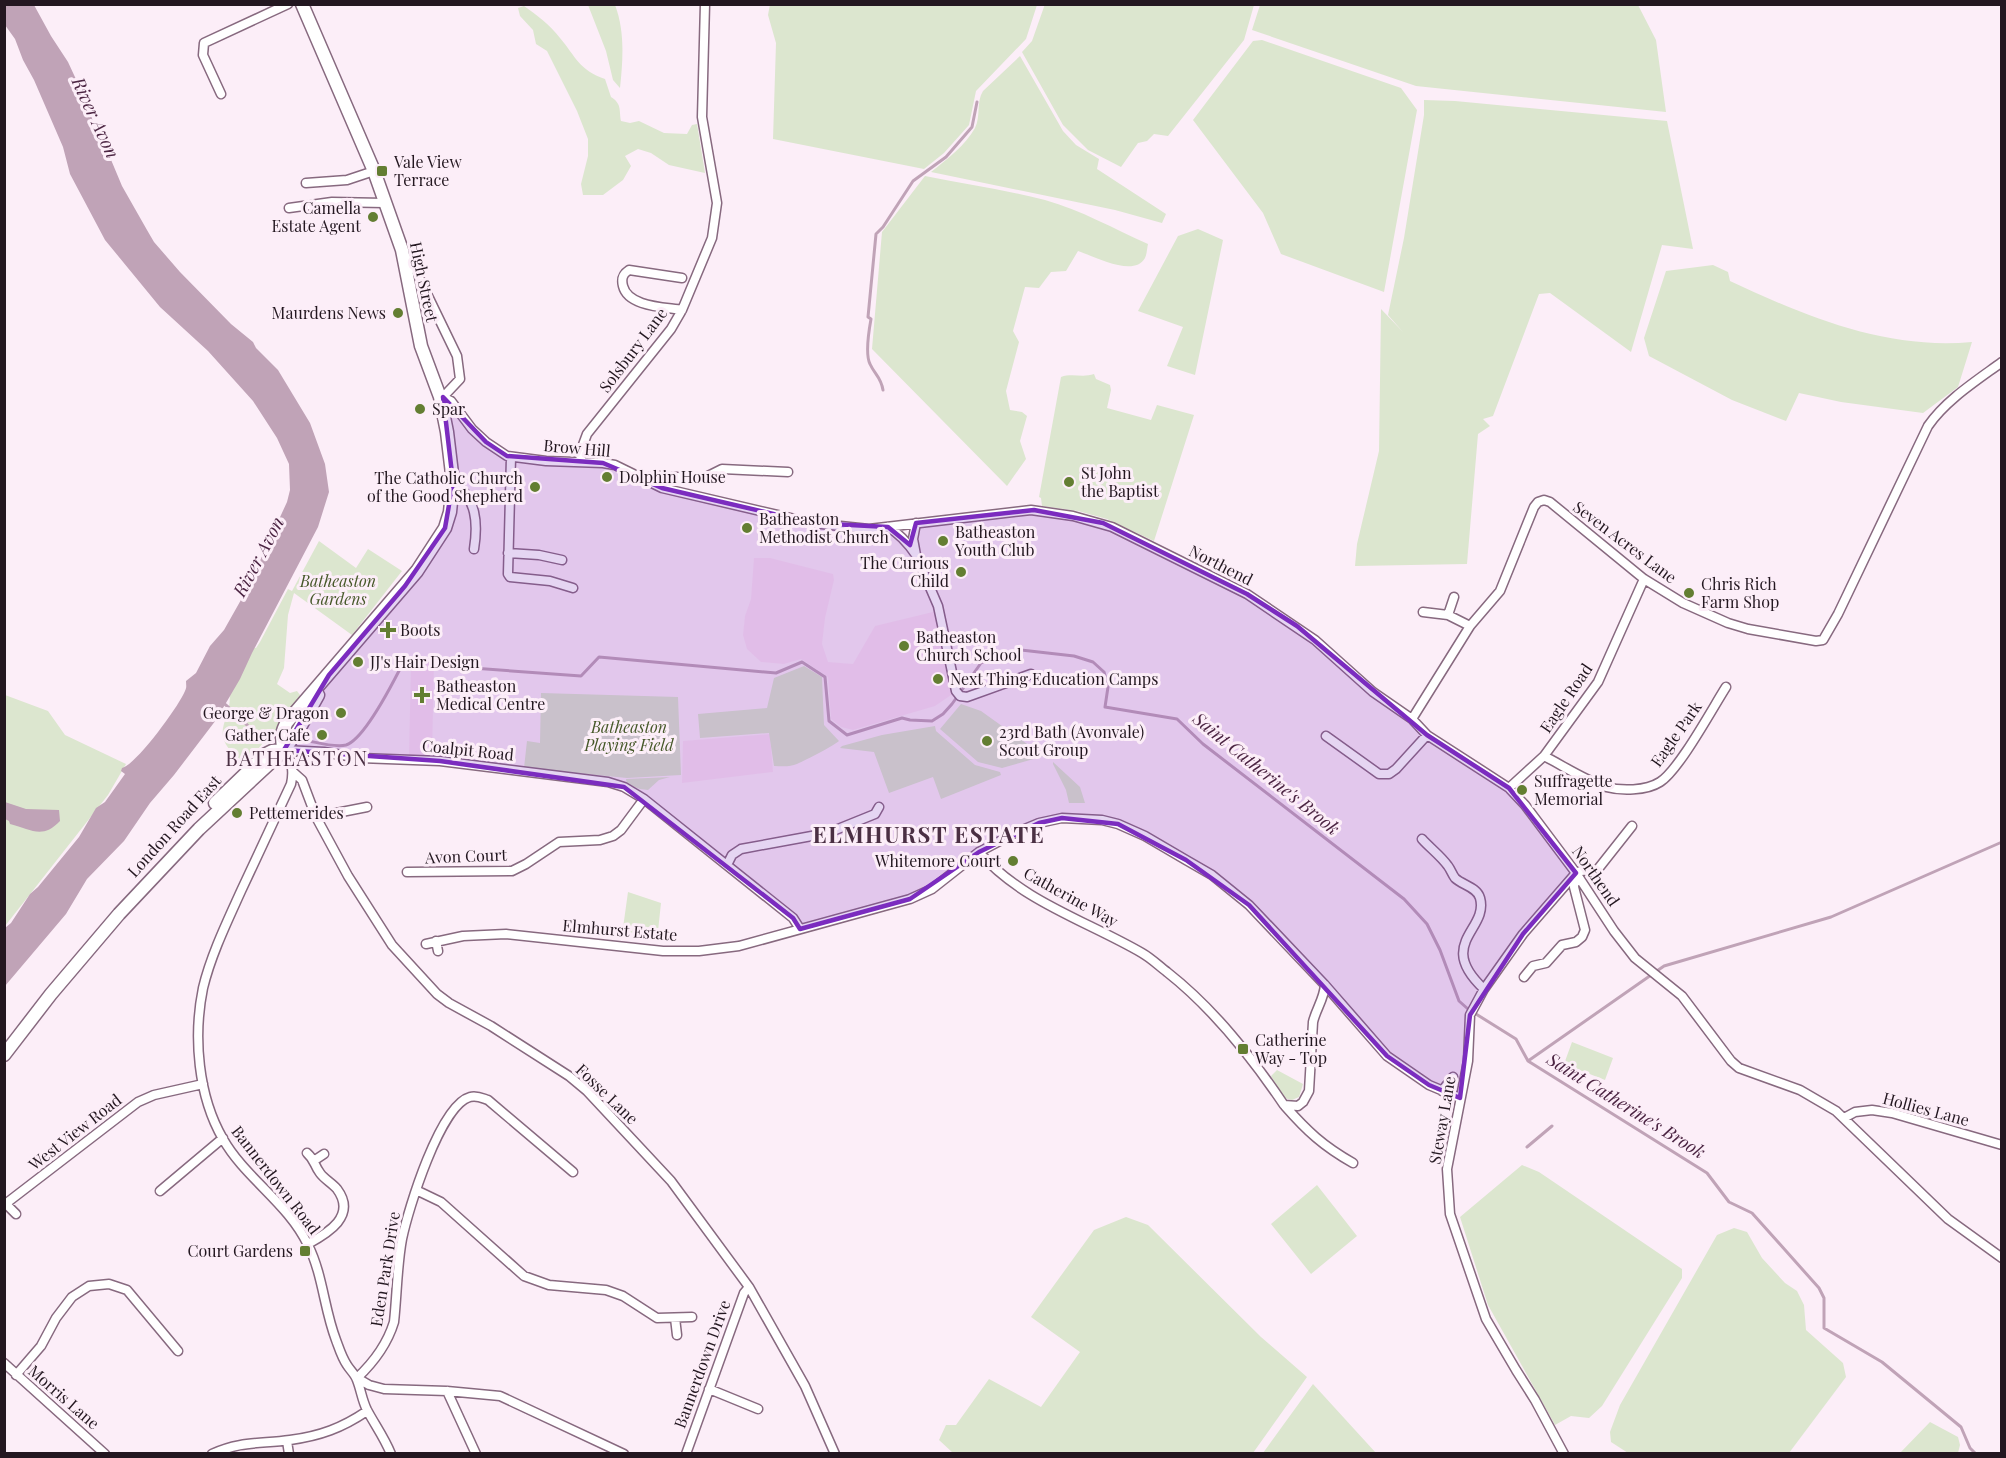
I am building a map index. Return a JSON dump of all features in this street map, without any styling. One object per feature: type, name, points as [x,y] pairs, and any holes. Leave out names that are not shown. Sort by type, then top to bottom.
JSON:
[{"type":"street","points":[[221,94],[203,55],[204,43],[288,4]]},
{"type":"street","name":"High Street","points":[[284,750],[299,729],[329,675],[417,571],[445,528],[450,512],[453,482],[442,397],[421,346],[405,260],[374,171],[302,4]]},
{"type":"street","name":"Solsbury Lane","points":[[581,461],[580,453],[588,434],[671,329],[709,249],[717,203],[702,117],[705,4]]},
{"type":"street","points":[[306,183],[347,180],[374,171]]},
{"type":"street","points":[[289,208],[332,202],[385,203]]},
{"type":"street","points":[[405,260],[408,258],[411,261],[458,356],[460,379],[442,397],[451,401],[462,417],[486,442],[509,457],[507,574],[510,577],[550,581],[573,588]]},
{"type":"street","points":[[682,278],[629,270],[623,274],[622,279],[623,289],[628,296],[638,301],[682,310]]},
{"type":"street","name":"Seven Acres Lane","points":[[1412,719],[1470,626],[1500,591],[1534,507],[1538,502],[1544,500],[1550,502],[1644,579],[1683,603],[1728,623],[1775,635],[1823,640],[1833,624],[1928,426],[1945,406],[2001,362]]},
{"type":"street","name":"Brow Hill","points":[[509,457],[615,465],[642,478]]},
{"type":"street","points":[[642,478],[656,476],[698,478],[706,477],[722,469],[788,472]]},
{"type":"street","name":"Northend","points":[[642,478],[662,488],[812,524],[852,528],[888,527],[1034,510],[1072,516],[1103,523],[1150,544],[1247,594],[1303,631],[1373,692],[1412,719],[1427,735],[1509,788],[1525,805],[1599,904],[1614,931],[1635,958],[1682,996],[1731,1061],[1739,1068],[1800,1090],[1844,1118],[1948,1219],[2001,1258]]},
{"type":"street","points":[[453,482],[464,490],[477,519],[474,549]]},
{"type":"street","points":[[916,523],[914,539],[916,555]]},
{"type":"street","points":[[888,527],[896,531],[916,555],[938,606],[958,694],[967,697],[1031,674]]},
{"type":"street","points":[[508,553],[539,555],[562,560]]},
{"type":"street","name":"Eagle Road","points":[[1509,788],[1544,756],[1598,682],[1644,579]]},
{"type":"street","points":[[1448,615],[1454,597]]},
{"type":"street","points":[[1423,612],[1448,615],[1470,626]]},
{"type":"street","name":"Eagle Park","points":[[1544,756],[1604,787],[1623,790],[1659,783],[1672,771],[1726,687]]},
{"type":"street","points":[[1326,736],[1379,774],[1389,774],[1427,735]]},
{"type":"street","points":[[284,750],[292,762],[293,772]]},
{"type":"street","name":"Coalpit Road","points":[[284,750],[324,752],[368,758],[440,761],[608,782],[624,787],[644,800]]},
{"type":"street","name":"London Road East","points":[[4,1055],[51,994],[122,912],[155,868],[219,798],[266,754],[284,750]]},
{"type":"street","name":"Fosse Lane","points":[[293,772],[302,780],[316,817],[348,876],[392,945],[437,994],[561,1070],[587,1091],[671,1181],[749,1287],[805,1386],[835,1454]]},
{"type":"street","name":"Bannerdown Road","points":[[293,772],[291,784],[232,910],[208,970],[200,1016],[199,1044],[203,1084],[207,1104],[231,1151],[290,1216],[308,1244],[322,1285],[336,1341],[346,1365],[357,1378],[360,1395],[367,1411],[382,1433],[391,1454]]},
{"type":"street","points":[[644,800],[793,918],[800,929]]},
{"type":"street","name":"Avon Court","points":[[407,872],[512,871],[532,861],[559,842],[600,840],[613,836],[621,830],[644,800]]},
{"type":"street","points":[[316,817],[367,807]]},
{"type":"street","points":[[727,865],[732,855],[741,849],[828,833],[875,814],[879,807]]},
{"type":"street","points":[[979,852],[1015,833],[1062,818],[1102,820],[1118,824],[1156,842],[1212,875],[1249,905],[1387,1056],[1414,1076],[1460,1098]]},
{"type":"street","points":[[1524,977],[1533,966],[1546,963],[1562,945],[1576,942],[1582,937],[1585,930],[1574,887],[1576,873],[1582,869],[1594,871],[1598,869],[1632,826]]},
{"type":"street","points":[[1422,839],[1449,867],[1456,879],[1477,892],[1480,898],[1478,917],[1466,937],[1463,955],[1473,979],[1484,988]]},
{"type":"street","name":"Elmhurst Estate","points":[[426,944],[463,936],[506,934],[663,951],[699,951],[738,946],[910,899],[932,889],[979,852]]},
{"type":"street","name":"Catherine Way","points":[[979,852],[990,866],[1026,892],[1143,954],[1188,988],[1255,1061],[1284,1105],[1309,1133],[1331,1151],[1353,1163]]},
{"type":"street","name":"Steway Lane","points":[[1564,1454],[1535,1400],[1486,1319],[1452,1220],[1447,1169],[1468,1061],[1470,1015],[1484,988],[1523,934],[1576,873]]},
{"type":"street","points":[[436,941],[438,951]]},
{"type":"street","points":[[1284,1105],[1298,1106],[1309,1091],[1313,1022],[1315,1011],[1324,995],[1324,985]]},
{"type":"street","points":[[1442,1091],[1453,1077]]},
{"type":"street","name":"West View Road","points":[[16,1214],[5,1204],[138,1102],[154,1095],[203,1084]]},
{"type":"street","name":"Eden Park Drive","points":[[357,1378],[385,1346],[390,1335],[394,1322],[402,1241],[416,1190],[433,1146],[454,1109],[469,1097],[478,1096],[488,1100],[573,1172]]},
{"type":"street","name":"Hollies Lane","points":[[1844,1118],[1854,1112],[1872,1110],[1892,1113],[2001,1145]]},
{"type":"street","points":[[160,1191],[223,1138]]},
{"type":"street","points":[[307,1153],[315,1161],[320,1173],[337,1189],[343,1209],[340,1220],[334,1228],[308,1244]]},
{"type":"street","points":[[315,1161],[324,1155]]},
{"type":"street","points":[[416,1190],[441,1202],[524,1276],[549,1285],[606,1290],[623,1296],[657,1318],[692,1317]]},
{"type":"street","points":[[16,1375],[41,1346],[56,1318],[72,1297],[89,1286],[109,1284],[127,1290],[178,1351]]},
{"type":"street","name":"Bannerdown Drive","points":[[686,1454],[744,1293],[749,1287]]},
{"type":"street","points":[[675,1318],[677,1335]]},
{"type":"street","name":"Morris Lane","points":[[4,1363],[105,1454]]},
{"type":"street","points":[[357,1378],[369,1385],[384,1389],[500,1396],[624,1454]]},
{"type":"street","points":[[709,1389],[758,1409]]},
{"type":"street","points":[[447,1391],[476,1454]]},
{"type":"street","points":[[212,1454],[227,1447],[255,1442],[287,1441],[331,1432],[367,1411]]},
{"type":"street","points":[[287,1441],[289,1454]]},
{"type":"highlighted area","points":[[443,397],[486,442],[507,456],[603,463],[662,488],[812,523],[888,527],[910,545],[916,523],[1034,510],[1103,523],[1247,594],[1297,626],[1427,735],[1509,788],[1576,873],[1523,934],[1470,1015],[1460,1098],[1429,1085],[1387,1056],[1249,905],[1186,860],[1118,824],[1062,818],[1039,823],[979,852],[910,899],[800,929],[793,918],[624,787],[440,761],[284,750],[329,675],[405,586],[445,528],[453,482]]},
{"type":"shaded area","points":[[5,5],[34,5],[68,62],[87,103],[97,134],[104,143],[122,186],[154,242],[180,272],[231,324],[253,342],[278,370],[310,423],[325,464],[329,492],[318,527],[240,679],[216,720],[150,803],[124,841],[87,879],[66,914],[5,986],[5,928],[11,923],[30,894],[79,837],[96,808],[105,802],[125,774],[121,771],[122,768],[147,746],[175,709],[186,690],[186,681],[196,673],[210,646],[224,630],[246,591],[287,502],[290,490],[289,464],[277,438],[253,401],[208,351],[160,307],[105,240],[70,174],[63,147],[34,80],[15,39],[5,25]]},
{"type":"shaded area","name":"Batheaston Church School","points":[[754,558],[770,558],[833,574],[834,580],[825,618],[822,644],[828,662],[853,664],[875,626],[937,611],[954,693],[935,706],[853,730],[841,727],[831,719],[828,677],[801,659],[784,664],[761,662],[747,649],[743,635],[745,616],[751,599]]},
{"type":"shaded area","name":"Batheaston Medical Centre","points":[[411,663],[434,663],[432,756],[409,756]]},
{"type":"shaded area","points":[[770,734],[773,772],[682,783],[683,741]]},
{"type":"shaded area","points":[[5,802],[26,809],[59,810],[60,821],[54,827],[42,832],[10,824],[5,819]]},
{"type":"green space","points":[[770,4],[1037,5],[1026,39],[976,91],[969,125],[944,153],[924,169],[773,139],[776,43],[768,15]]},
{"type":"green space","points":[[1045,4],[1254,5],[1244,40],[1168,136],[1154,134],[1147,141],[1138,143],[1121,167],[1088,150],[1063,125],[1022,52],[1032,41]]},
{"type":"green space","points":[[588,5],[615,5],[622,35],[620,88],[613,80],[606,51]]},
{"type":"green space","points":[[1260,5],[1638,5],[1656,40],[1666,112],[1416,86],[1252,30]]},
{"type":"green space","points":[[524,6],[552,29],[584,67],[605,79],[611,97],[620,110],[621,121],[630,123],[639,121],[664,133],[687,134],[692,125],[697,124],[705,173],[669,165],[651,153],[638,149],[625,156],[631,166],[623,180],[603,195],[583,195],[581,184],[588,156],[588,139],[577,111],[547,51],[536,44],[533,30],[520,16],[518,8]]},
{"type":"green space","points":[[1262,40],[1401,88],[1417,110],[1384,292],[1281,254],[1263,213],[1193,120],[1253,41]]},
{"type":"green space","points":[[1020,56],[1063,131],[1076,145],[1099,159],[1097,169],[1166,214],[1162,223],[1115,210],[931,172],[971,135],[977,123],[983,91]]},
{"type":"green space","points":[[1424,100],[1667,121],[1693,249],[1662,245],[1631,352],[1550,293],[1539,294],[1493,416],[1483,419],[1490,426],[1478,434],[1467,564],[1355,566],[1357,544],[1379,451],[1381,309],[1403,332],[1388,315],[1404,238],[1424,115]]},
{"type":"green space","points":[[925,176],[1045,200],[1084,214],[1148,244],[1145,258],[1140,264],[1132,266],[1113,264],[1078,251],[1066,271],[1051,272],[1039,288],[1025,287],[1013,331],[1019,342],[1006,391],[1010,410],[1022,412],[1027,416],[1020,441],[1026,459],[1007,486],[872,349],[882,232]]},
{"type":"green space","points":[[1198,229],[1223,240],[1195,375],[1167,366],[1183,327],[1138,311],[1178,236]]},
{"type":"green space","points":[[1713,265],[1728,272],[1730,281],[1788,307],[1848,328],[1909,341],[1972,342],[1958,387],[1923,413],[1841,402],[1799,393],[1786,421],[1732,400],[1649,356],[1644,338],[1666,271]]},
{"type":"green space","name":"St John the Baptist","points":[[1094,374],[1096,379],[1110,385],[1107,408],[1151,420],[1157,405],[1194,415],[1154,541],[1107,519],[1078,511],[1042,506],[1039,497],[1061,377]]},
{"type":"green space","name":"Batheaston Gardens","points":[[319,541],[356,568],[368,549],[402,571],[352,635],[294,593],[288,615],[284,668],[277,684],[290,693],[297,691],[300,695],[299,707],[266,744],[263,743],[244,762],[231,751],[223,734],[229,708],[228,687],[251,646],[256,648],[260,642],[288,589],[292,591]]},
{"type":"green space","points":[[804,666],[822,677],[824,725],[839,741],[794,765],[774,766],[769,733],[700,738],[698,714],[767,708],[774,678]]},
{"type":"green space","name":"Batheaston Playing Field","points":[[541,693],[678,697],[681,775],[627,778],[524,768],[527,741],[540,743]]},
{"type":"green space","points":[[5,695],[48,711],[65,735],[126,764],[108,795],[5,926]]},
{"type":"green space","points":[[961,704],[981,711],[1044,756],[1002,768],[978,762],[940,729]]},
{"type":"green space","points":[[935,726],[936,731],[975,765],[1000,772],[1001,775],[941,799],[933,777],[889,793],[874,752],[840,748],[882,735]]},
{"type":"green space","points":[[1053,762],[1080,787],[1085,803],[1069,803],[1066,790]]},
{"type":"green space","points":[[670,777],[659,780],[648,790],[627,784],[626,779]]},
{"type":"green space","points":[[628,892],[661,903],[658,931],[646,932],[635,937],[623,928]]},
{"type":"green space","points":[[1572,1042],[1613,1058],[1605,1080],[1564,1064]]},
{"type":"green space","points":[[1277,1070],[1303,1084],[1299,1097],[1292,1100],[1284,1098],[1271,1076]]},
{"type":"green space","points":[[1522,1165],[1539,1172],[1682,1269],[1682,1278],[1602,1406],[1589,1418],[1571,1416],[1555,1425],[1488,1305],[1460,1217]]},
{"type":"green space","points":[[1317,1185],[1357,1236],[1311,1274],[1271,1224]]},
{"type":"green space","points":[[1126,1217],[1148,1225],[1261,1337],[1307,1377],[1253,1453],[953,1453],[939,1440],[946,1425],[956,1425],[989,1379],[1041,1407],[1080,1352],[1031,1317],[1094,1230]]},
{"type":"green space","points":[[1734,1228],[1747,1232],[1762,1258],[1785,1283],[1797,1291],[1804,1305],[1806,1330],[1843,1363],[1846,1377],[1789,1453],[1628,1453],[1611,1442],[1610,1432],[1620,1405],[1717,1235]]},
{"type":"green space","points":[[1313,1384],[1376,1453],[1263,1453]]},
{"type":"green space","points":[[1930,1422],[1958,1437],[1960,1445],[1958,1453],[1900,1453]]},
{"type":"waterway","points":[[883,390],[870,364],[868,354],[871,319],[868,317],[876,234],[913,181],[946,157],[972,127],[977,102]]},
{"type":"waterway","name":"Saint Catherine's Brook","points":[[304,740],[336,746],[346,745],[354,740],[379,708],[404,661],[433,661],[445,666],[581,676],[599,657],[776,673],[802,662],[825,677],[829,721],[847,735],[902,718],[932,721],[952,704],[981,663],[990,659],[1000,659],[1021,650],[1074,656],[1093,662],[1104,672],[1108,687],[1105,707],[1177,719],[1203,744],[1404,899],[1427,924],[1440,950],[1459,1001],[1516,1039],[1528,1061],[1707,1173],[1729,1202],[1752,1213],[1819,1288],[1824,1298],[1824,1328],[1882,1362],[1961,1427],[1970,1448],[1976,1454]]},
{"type":"waterway","name":"Saint Catherine's Brook","points":[[222,702],[266,740]]},
{"type":"waterway","points":[[1528,1061],[1664,966],[1831,917],[2002,842]]},
{"type":"waterway","points":[[1527,1147],[1552,1126]]},
{"type":"place","name":"Vale View Terrace","points":[[382,171]]},
{"type":"place","name":"Camella Estate Agent","points":[[373,217]]},
{"type":"place","name":"Maurdens News","points":[[398,313]]},
{"type":"place","name":"Spar","points":[[420,409]]},
{"type":"place","name":"Dolphin House","points":[[607,477]]},
{"type":"place","name":"St John the Baptist","points":[[1069,482]]},
{"type":"place","name":"The Catholic Church of the Good Shepherd","points":[[535,487]]},
{"type":"place","name":"Batheaston Methodist Church","points":[[747,528]]},
{"type":"place","name":"Batheaston Youth Club","points":[[943,541]]},
{"type":"place","name":"The Curious Child","points":[[961,572]]},
{"type":"place","name":"Chris Rich Farm Shop","points":[[1689,593]]},
{"type":"place","name":"Boots","points":[[388,630]]},
{"type":"place","name":"Batheaston Church School","points":[[904,646]]},
{"type":"place","name":"JJ's Hair Design","points":[[358,662]]},
{"type":"place","name":"Next Thing Education Camps","points":[[938,679]]},
{"type":"place","name":"Batheaston Medical Centre","points":[[422,695]]},
{"type":"place","name":"George & Dragon","points":[[341,713]]},
{"type":"place","name":"Gather Cafe","points":[[322,735]]},
{"type":"place","name":"23rd Bath (Avonvale) Scout Group","points":[[987,741]]},
{"type":"place","name":"Suffragette Memorial","points":[[1522,790]]},
{"type":"place","name":"Pettemerides","points":[[237,813]]},
{"type":"place","name":"Whitemore Court","points":[[1013,861]]},
{"type":"place","name":"Catherine Way - Top","points":[[1243,1049]]},
{"type":"place","name":"Court Gardens","points":[[305,1251]]},
{"type":"district","name":"BATHEASTON","points":[[297,759]]},
{"type":"district","name":"ELMHURST ESTATE","points":[[929,835]]},
{"type":"water label","name":"River Avon","points":[[95,118]]},
{"type":"water label","name":"River Avon","points":[[259,557]]}]
